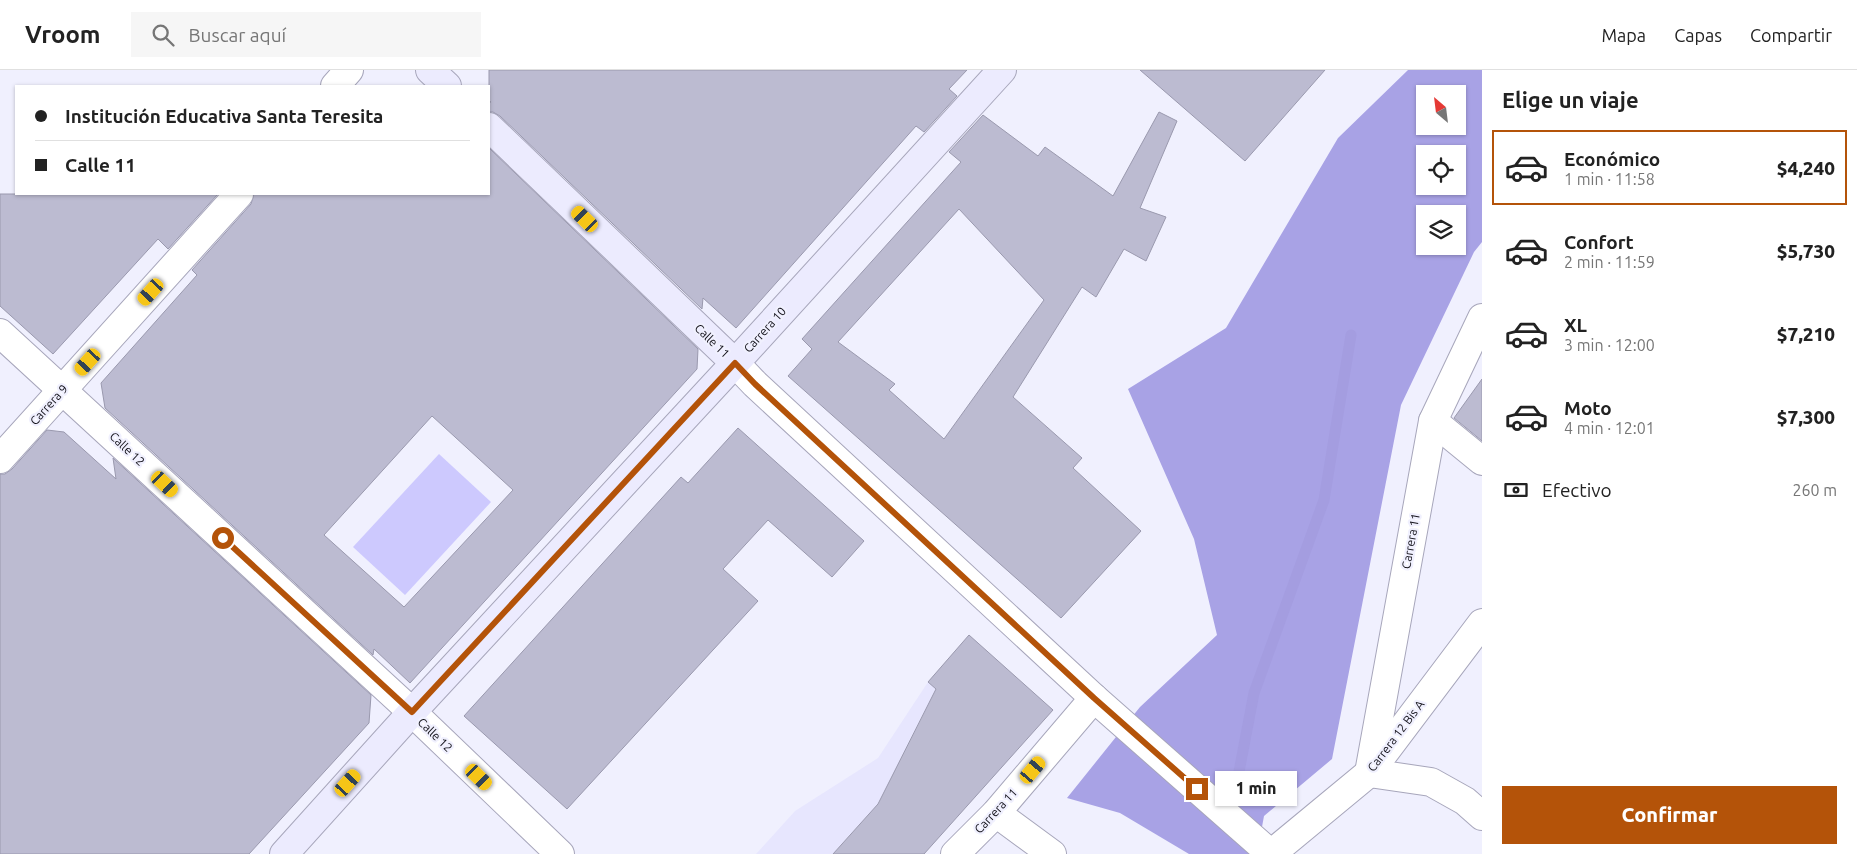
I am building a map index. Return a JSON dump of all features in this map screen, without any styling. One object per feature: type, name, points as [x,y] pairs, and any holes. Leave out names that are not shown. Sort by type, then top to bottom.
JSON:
[{"type":"main road","points":[[430,70],[446,85]]},
{"type":"main road","name":"Carrera 10","points":[[284,854],[412,712],[735,363],[1002,70]]},
{"type":"main road","name":"Calle 11","points":[[490,128],[735,363]]},
{"type":"street","points":[[336,85],[349,70]]},
{"type":"street","name":"Carrera 9","points":[[0,459],[237,195]]},
{"type":"street","name":"Carrera 11","points":[[1369,773],[1433,421],[1482,318]]},
{"type":"street","name":"Calle 12","points":[[0,333],[412,712],[560,854]]},
{"type":"street","name":"Calle 11","points":[[735,363],[755,384],[1094,698],[1271,854]]},
{"type":"street","points":[[1433,421],[1482,461]]},
{"type":"street","name":"Carrera 12 Bis A","points":[[1271,854],[1369,773],[1482,623]]},
{"type":"street","name":"Carrera 11","points":[[955,854],[996,814],[1094,698]]},
{"type":"street","points":[[1369,773],[1431,782],[1465,801],[1482,816]]},
{"type":"street","points":[[996,814],[1052,854]]},
{"type":"shaded area","points":[[1408,70],[1482,70],[1482,242],[1474,252],[1401,405],[1332,759],[1264,816],[1257,854],[1189,854],[1120,813],[1067,798],[1140,707],[1217,635],[1194,539],[1128,389],[1226,328],[1338,138]]},
{"type":"shaded area","points":[[439,454],[491,502],[405,595],[353,547]]},
{"type":"shaded area","points":[[928,682],[941,693],[921,718],[878,804],[836,850],[839,854],[756,854],[795,811],[878,758]]},
{"type":"building","points":[[489,70],[967,70],[949,89],[957,96],[924,132],[916,126],[736,328],[703,298],[702,309],[500,116],[490,112]]},
{"type":"building","points":[[1140,70],[1325,70],[1245,161]]},
{"type":"building","points":[[1159,112],[1177,121],[1140,208],[1166,217],[1146,261],[1124,249],[1096,297],[1082,287],[1013,397],[1082,458],[1073,468],[1141,531],[1061,618],[788,376],[812,349],[802,339],[961,162],[949,152],[983,115],[1038,156],[1045,147],[1113,196]],"holes":[[[959,209],[1044,300],[944,439],[889,390],[895,384],[838,342]]]},
{"type":"building","points":[[490,149],[698,349],[697,369],[410,683],[374,649],[373,655],[105,408],[101,383],[197,275],[192,270],[251,204],[254,195],[490,195]],"holes":[[[432,416],[513,490],[404,607],[324,535]]]},
{"type":"building","points":[[0,194],[217,195],[168,249],[158,239],[53,354],[0,306]]},
{"type":"building","points":[[1482,379],[1482,441],[1454,418]]},
{"type":"building","points":[[738,428],[864,541],[832,577],[768,520],[723,569],[758,601],[567,809],[464,716],[681,477],[688,483]]},
{"type":"building","points":[[47,430],[64,432],[116,479],[113,458],[371,695],[369,723],[249,854],[0,854],[0,474],[5,474],[12,469]]},
{"type":"building","points":[[969,635],[1053,710],[924,854],[833,854],[878,804],[936,689],[928,682]]},
{"type":"waterway","points":[[1238,777],[1254,693],[1324,500],[1351,335]]},
{"type":"route","points":[[223,538],[412,712],[735,363],[755,384],[1080,684],[1197,789]]}]
